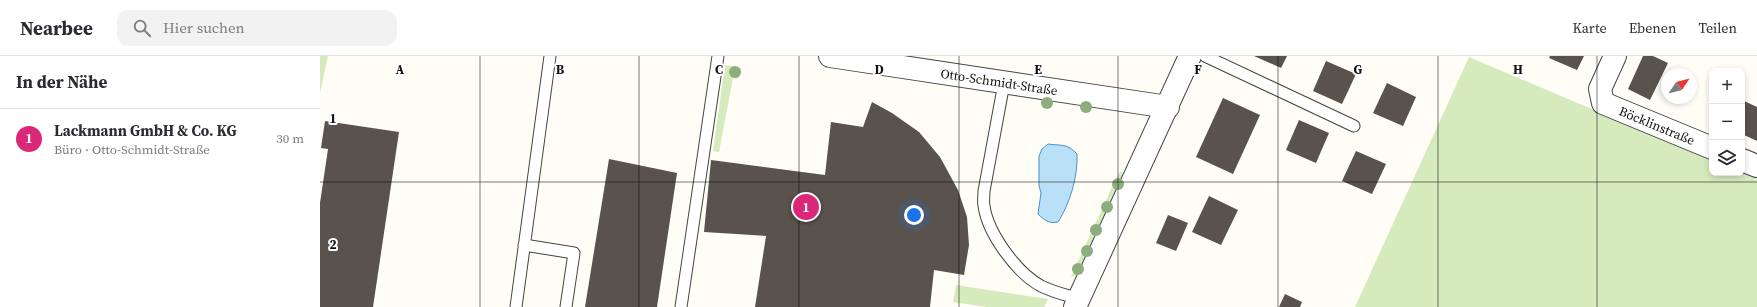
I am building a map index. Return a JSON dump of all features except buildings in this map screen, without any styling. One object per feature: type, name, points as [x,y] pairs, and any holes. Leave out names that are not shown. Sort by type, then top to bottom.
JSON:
[{"type":"street","name":"Otto-Schmidt-Straße","points":[[830,56],[1168,107]]},
{"type":"street","points":[[1077,303],[1168,107],[1190,56]]},
{"type":"street","name":"Böcklinstraße","points":[[1615,56],[1600,89],[1603,103],[1709,147]]},
{"type":"street","points":[[1745,161],[1757,166]]},
{"type":"lane","points":[[516,307],[550,56]]},
{"type":"lane","points":[[681,307],[718,56]]},
{"type":"lane","points":[[1205,56],[1354,126]]},
{"type":"lane","points":[[1004,83],[984,191],[984,207],[990,226],[1002,248],[1016,266],[1030,278],[1048,289],[1077,303]]},
{"type":"lane","points":[[524,245],[574,254],[566,307]]},
{"type":"green space","points":[[320,56],[328,56],[320,93]]},
{"type":"green space","points":[[1469,57],[1709,159],[1709,176],[1745,176],[1745,174],[1757,179],[1757,307],[1355,307]]},
{"type":"green space","points":[[725,65],[741,68],[738,79],[733,78],[719,152],[713,151]]},
{"type":"green space","points":[[1120,172],[1126,173],[1080,275],[1071,277],[1117,176]]},
{"type":"green space","points":[[956,285],[1048,299],[1044,307],[986,307],[953,302]]},
{"type":"water","points":[[1048,144],[1061,145],[1070,148],[1077,154],[1075,181],[1070,198],[1058,222],[1047,221],[1038,214],[1041,193],[1039,186],[1039,156],[1042,149]]},
{"type":"place","name":"Lackmann GmbH & Co. KG","points":[[806,207]]}]
